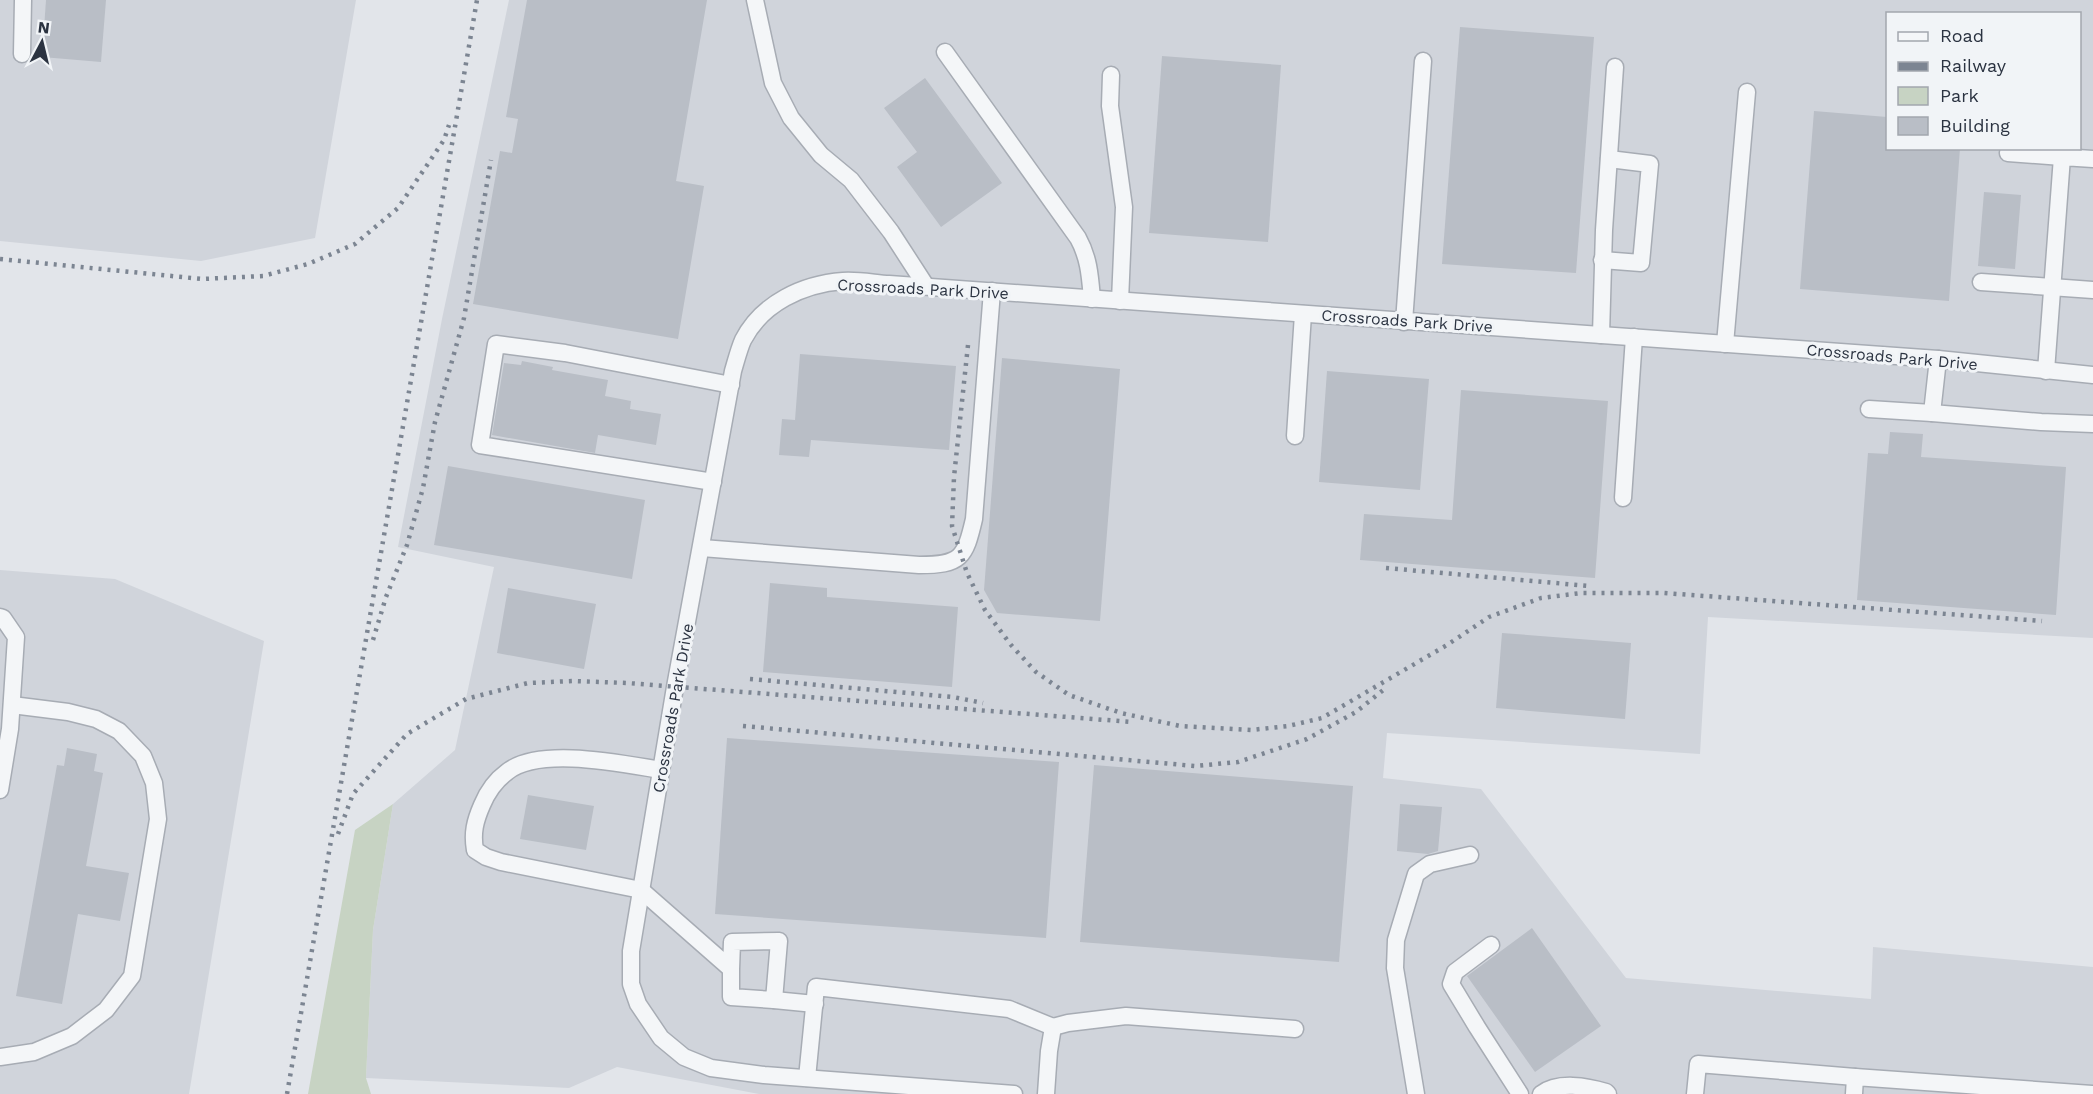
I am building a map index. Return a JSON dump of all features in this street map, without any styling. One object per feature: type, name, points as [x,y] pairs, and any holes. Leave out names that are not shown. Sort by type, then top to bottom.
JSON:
[{"type":"street","points":[[22,54],[23,0]]},
{"type":"street","points":[[755,0],[773,83],[791,118],[821,155],[851,180],[891,232],[926,286]]},
{"type":"street","points":[[945,52],[1078,238],[1086,252],[1092,299]]},
{"type":"street","points":[[1404,322],[1423,61]]},
{"type":"street","points":[[1601,335],[1602,260],[1616,67]]},
{"type":"street","points":[[1111,75],[1110,106],[1125,207],[1120,301]]},
{"type":"street","points":[[1725,344],[1747,92]]},
{"type":"street","points":[[2009,150],[2008,153],[2062,153],[2093,159]]},
{"type":"street","points":[[2046,370],[2062,153]]},
{"type":"street","points":[[1602,260],[1641,263],[1650,164],[1609,159]]},
{"type":"street","name":"Crossroads Park Drive","points":[[1014,1094],[764,1075],[711,1068],[684,1057],[661,1038],[638,1004],[631,984],[631,951],[641,890],[731,385],[743,340],[760,315],[782,298],[807,288],[843,281],[1938,359],[2093,375]]},
{"type":"street","points":[[1981,282],[2093,290]]},
{"type":"street","points":[[702,548],[919,565],[937,565],[955,560],[961,555],[968,542],[974,519],[992,291]]},
{"type":"street","points":[[1295,436],[1303,314]]},
{"type":"street","points":[[1623,498],[1634,337]]},
{"type":"street","points":[[713,482],[480,445],[496,344],[565,353],[731,385]]},
{"type":"street","points":[[1932,413],[1938,359]]},
{"type":"street","points":[[1869,409],[2093,424]]},
{"type":"street","points":[[0,616],[16,637],[12,705],[5,728],[0,790]]},
{"type":"street","points":[[0,1057],[34,1052],[72,1036],[106,1010],[132,976],[158,819],[154,783],[143,756],[120,731],[96,719],[68,712],[12,705]]},
{"type":"street","points":[[662,770],[600,760],[533,760],[508,771],[486,794],[472,836],[475,850],[501,862],[641,890],[731,969]]},
{"type":"street","points":[[1416,1094],[1395,968],[1396,940],[1416,874],[1430,864],[1470,855]]},
{"type":"street","points":[[774,1000],[778,941],[732,942],[731,997],[815,1004]]},
{"type":"street","points":[[1491,945],[1455,972],[1451,984],[1520,1094]]},
{"type":"street","points":[[807,1078],[816,987],[1009,1009],[1053,1027],[1126,1016],[1295,1029]]},
{"type":"street","points":[[1046,1094],[1048,1051],[1053,1027]]},
{"type":"street","points":[[1695,1094],[1698,1064],[1855,1077],[1959,1089],[2092,1094]]},
{"type":"street","points":[[1854,1094],[1855,1077]]},
{"type":"street","points":[[1541,1094],[1546,1090],[1581,1085],[1608,1094]]},
{"type":"shaded area","points":[[0,0],[356,0],[315,238],[201,261],[0,241]]},
{"type":"shaded area","points":[[509,0],[2093,0],[2093,638],[1708,617],[1700,754],[1387,733],[1383,778],[1481,789],[1626,978],[1871,999],[1873,947],[2093,967],[2093,1094],[759,1094],[617,1067],[569,1088],[366,1078],[373,930],[393,804],[455,750],[494,567],[398,547],[442,319]]},
{"type":"shaded area","points":[[0,570],[115,579],[264,641],[189,1094],[0,1094]]},
{"type":"green space","points":[[393,804],[373,930],[366,1078],[371,1094],[308,1094],[355,830]]},
{"type":"building","points":[[46,0],[106,0],[101,62],[42,57]]},
{"type":"building","points":[[527,0],[707,0],[676,181],[704,186],[678,339],[473,304],[500,151],[512,153],[518,119],[506,117]]},
{"type":"building","points":[[1460,27],[1594,37],[1576,273],[1442,264]]},
{"type":"building","points":[[1162,56],[1281,65],[1268,242],[1149,233]]},
{"type":"building","points":[[925,78],[1002,183],[941,227],[897,167],[917,152],[884,108]]},
{"type":"building","points":[[1814,111],[1886,117],[1886,150],[1960,150],[1949,301],[1800,289]]},
{"type":"building","points":[[1984,192],[2021,195],[2015,269],[1978,266]]},
{"type":"building","points":[[800,354],[956,366],[949,450],[811,440],[809,457],[779,455],[782,419],[795,420]]},
{"type":"building","points":[[1002,358],[1120,369],[1100,621],[997,613],[984,590]]},
{"type":"building","points":[[522,361],[553,367],[552,370],[608,380],[605,396],[631,401],[630,409],[661,414],[656,445],[598,435],[595,453],[492,435],[504,363],[521,365]]},
{"type":"building","points":[[1327,371],[1429,379],[1420,490],[1319,482]]},
{"type":"building","points":[[1461,390],[1608,401],[1595,578],[1360,560],[1364,514],[1452,520]]},
{"type":"building","points":[[1890,432],[1923,434],[1921,457],[2066,467],[2056,615],[1857,600],[1868,453],[1888,454]]},
{"type":"building","points":[[448,466],[645,500],[632,579],[434,545]]},
{"type":"building","points":[[770,583],[827,588],[827,597],[958,607],[952,687],[763,672]]},
{"type":"building","points":[[508,588],[596,604],[584,669],[497,653]]},
{"type":"building","points":[[1502,633],[1631,643],[1625,719],[1496,708]]},
{"type":"building","points":[[727,738],[1059,762],[1046,938],[715,914]]},
{"type":"building","points":[[67,748],[97,754],[94,771],[103,773],[86,866],[129,873],[120,921],[78,914],[62,1004],[16,996],[57,765],[64,766]]},
{"type":"building","points":[[1094,765],[1353,786],[1339,962],[1080,942]]},
{"type":"building","points":[[528,795],[594,806],[586,850],[520,839]]},
{"type":"building","points":[[1400,804],[1442,807],[1438,851],[1428,854],[1397,851]]},
{"type":"building","points":[[1532,928],[1601,1026],[1535,1072],[1467,976]]},
{"type":"railway","points":[[287,1094],[477,0]]},
{"type":"railway","points":[[0,259],[202,279],[263,276],[308,264],[355,244],[398,208],[444,140],[449,125]]},
{"type":"railway","points":[[373,640],[386,597],[407,545],[423,488],[435,422],[464,318],[491,160]]},
{"type":"railway","points":[[968,345],[954,477],[952,526],[967,573],[985,610],[1011,645],[1036,672],[1069,695],[1121,713],[1180,726],[1251,730],[1288,726],[1322,718],[1447,645],[1489,617],[1541,598],[1581,593],[1664,593],[2042,621]]},
{"type":"railway","points":[[1386,568],[1589,586]]},
{"type":"railway","points":[[750,679],[953,697],[983,703]]},
{"type":"railway","points":[[338,834],[353,794],[407,734],[466,699],[528,683],[573,681],[627,683],[1132,722]]},
{"type":"railway","points":[[743,726],[1195,766],[1238,762],[1307,739],[1356,712],[1387,687]]}]
